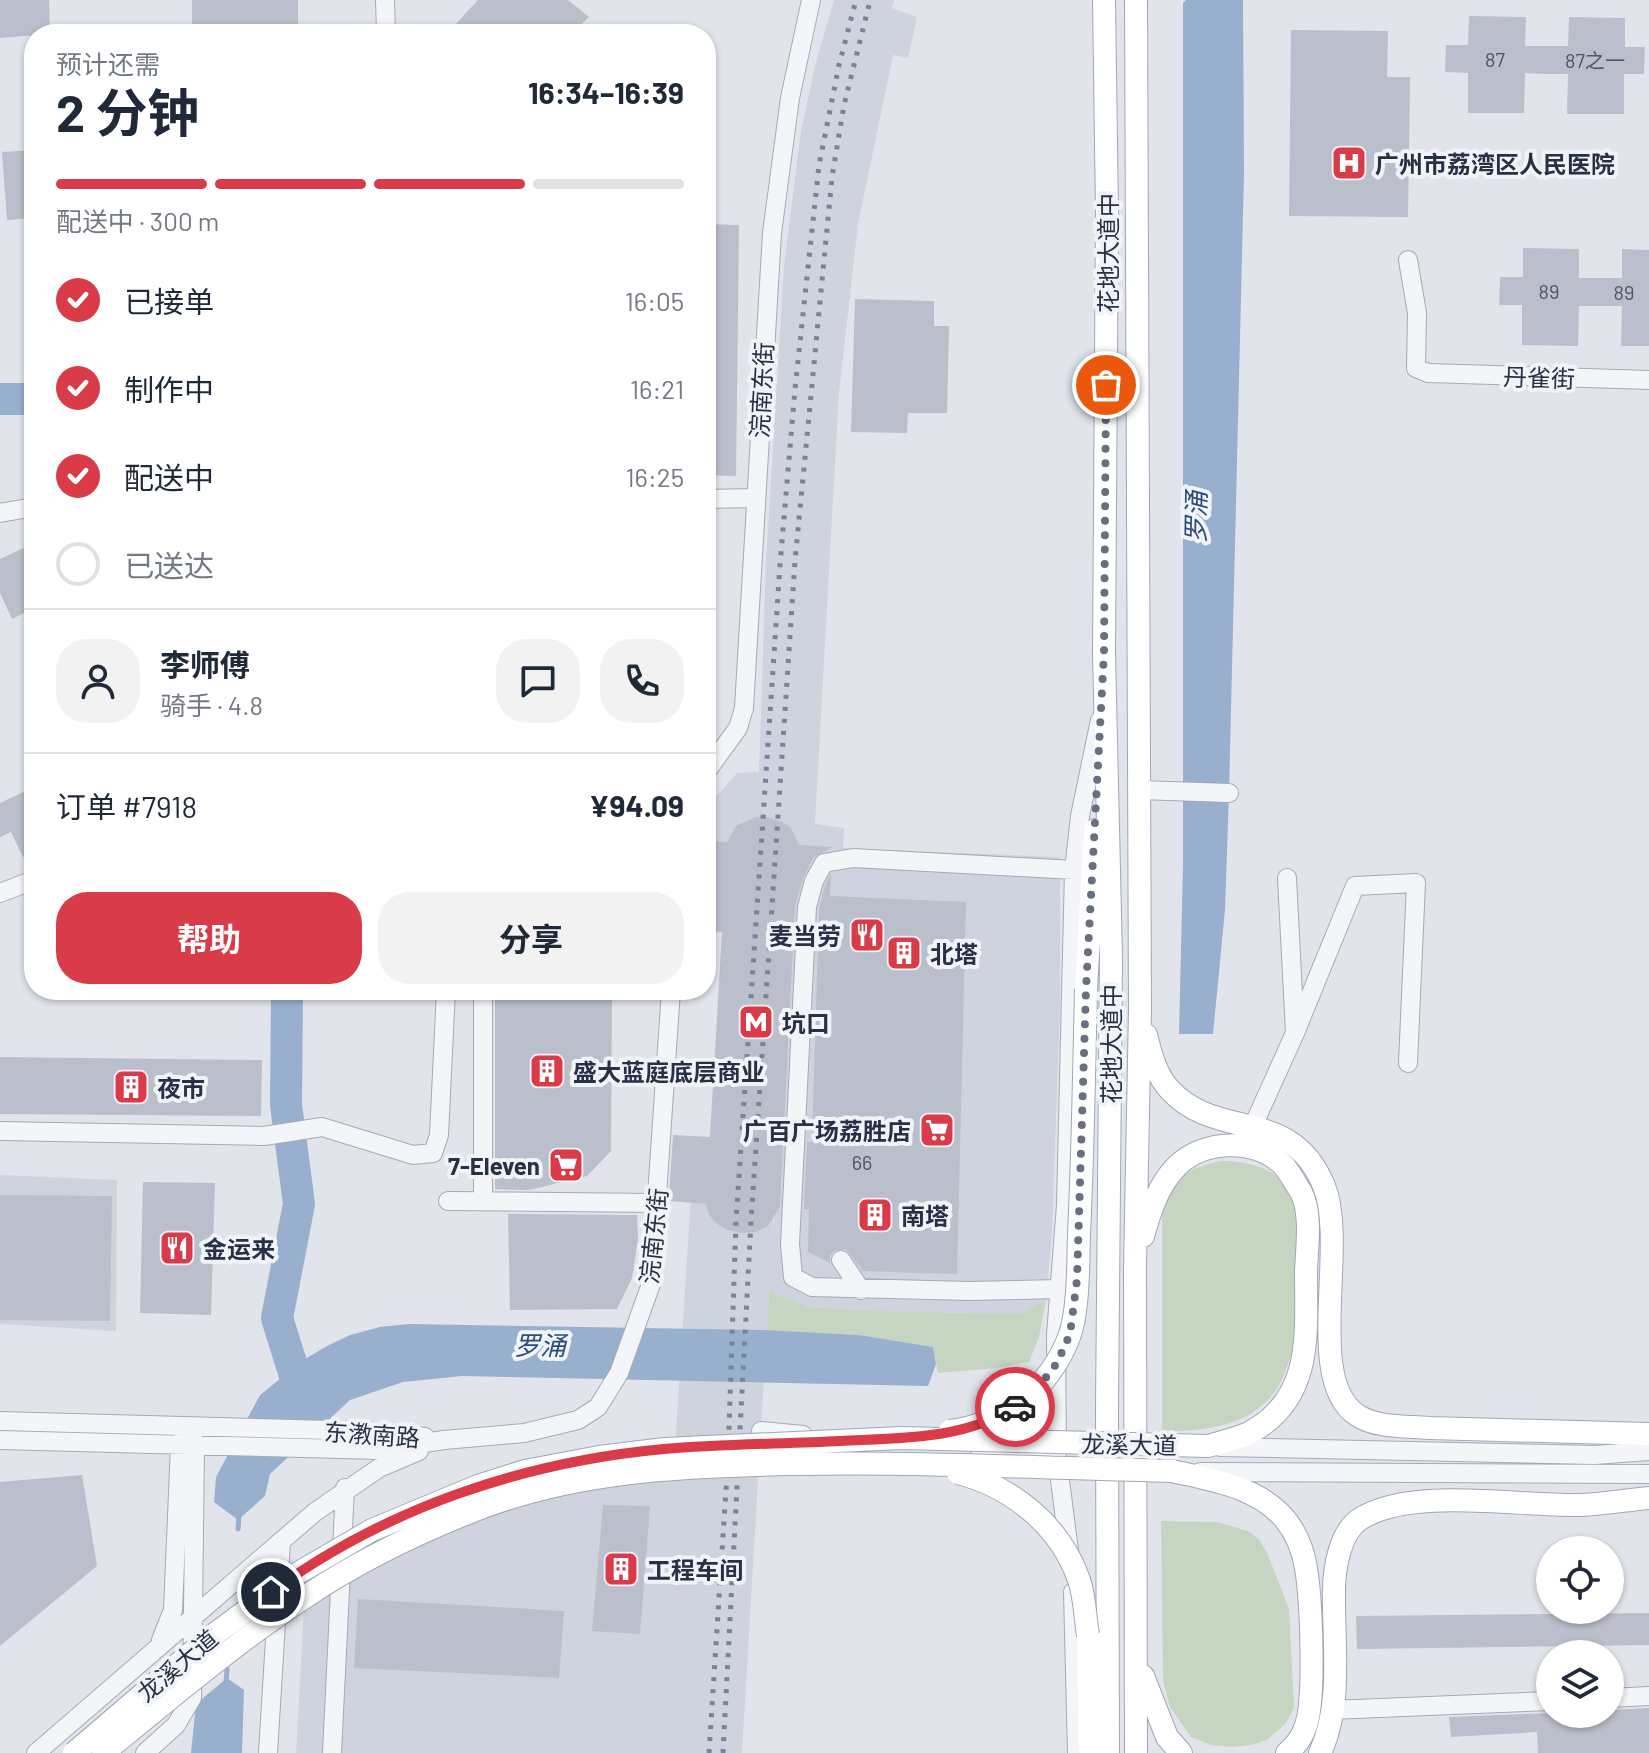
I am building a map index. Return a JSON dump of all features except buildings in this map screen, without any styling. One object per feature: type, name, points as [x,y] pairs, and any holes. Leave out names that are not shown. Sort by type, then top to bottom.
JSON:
[{"type":"main road","points":[[1090,0],[1105,34],[1137,34],[1153,0]]},
{"type":"main road","name":"花地大道中","points":[[1104,0],[1107,214],[1104,653],[1111,958],[1108,1753]]},
{"type":"main road","name":"花地大道中","points":[[1136,0],[1140,1010],[1135,1268],[1136,1753]]},
{"type":"main road","points":[[901,1438],[967,1429],[992,1421],[1040,1385],[1057,1363],[1070,1334],[1077,1280],[1086,989],[1104,653]]},
{"type":"main road","points":[[1140,1010],[1151,1056],[1171,1091],[1195,1108],[1267,1130],[1297,1145],[1315,1167],[1325,1188],[1333,1234],[1330,1364],[1340,1396],[1358,1416],[1396,1426],[1649,1434]]},
{"type":"main road","points":[[1135,1268],[1156,1195],[1178,1165],[1193,1154],[1228,1146],[1258,1151],[1283,1165],[1302,1195],[1307,1225],[1305,1353],[1299,1376],[1284,1405],[1248,1433],[1208,1446]]},
{"type":"main road","name":"龙溪大道","points":[[74,1753],[204,1642],[293,1576],[372,1530],[478,1486],[525,1471],[665,1449],[901,1438],[1208,1446]]},
{"type":"main road","points":[[901,1463],[978,1478],[1004,1490],[1042,1520],[1055,1537],[1079,1580],[1088,1635],[1090,1753]]},
{"type":"main road","name":"龙溪大道","points":[[103,1753],[205,1670],[339,1575],[467,1513],[521,1495],[571,1482],[648,1469],[703,1466],[901,1463],[1172,1471]]},
{"type":"main road","points":[[1172,1471],[1217,1481],[1254,1494],[1285,1519],[1299,1541],[1306,1568],[1310,1708],[1305,1729],[1287,1753]]},
{"type":"main road","points":[[1320,1753],[1331,1710],[1337,1564],[1342,1543],[1358,1520],[1390,1507],[1422,1501],[1583,1505],[1649,1498]]},
{"type":"main road","points":[[1136,1653],[1151,1701],[1167,1737],[1181,1753]]},
{"type":"street","points":[[385,0],[386,24]]},
{"type":"street","name":"浣南东街","points":[[716,758],[738,728],[744,708],[765,319],[778,175],[792,84],[811,0]]},
{"type":"street","name":"丹雀街","points":[[1408,260],[1417,313],[1416,368],[1428,373],[1649,380]]},
{"type":"street","points":[[716,499],[755,498]]},
{"type":"street","points":[[0,513],[24,509]]},
{"type":"street","points":[[1077,1753],[1074,1608],[1067,1520],[1057,1457],[1056,1335],[1066,1205],[1074,870],[1080,816],[1101,717]]},
{"type":"street","points":[[1139,790],[1229,793]]},
{"type":"street","points":[[1060,1289],[861,1290],[812,1287],[793,1277],[790,1244],[807,907],[824,863],[853,858],[1074,870]]},
{"type":"street","points":[[1287,878],[1295,1033]]},
{"type":"street","points":[[1258,1151],[1253,1126],[1355,886],[1416,883],[1408,1063]]},
{"type":"street","points":[[0,893],[24,884]]},
{"type":"street","points":[[0,1131],[264,1136],[322,1127],[413,1155],[433,1153],[439,1135],[446,1000]]},
{"type":"street","points":[[483,1000],[483,1201]]},
{"type":"street","name":"浣南东街","points":[[444,1440],[524,1433],[578,1420],[598,1407],[619,1373],[643,1311],[655,1255],[670,1000]]},
{"type":"street","points":[[448,1201],[658,1203]]},
{"type":"street","points":[[841,1260],[861,1290]]},
{"type":"street","name":"东漖南路","points":[[0,1421],[337,1430],[402,1433],[444,1440]]},
{"type":"street","points":[[158,1646],[173,1610],[189,1427]]},
{"type":"street","points":[[761,1431],[1057,1457]]},
{"type":"street","name":"东漖南路","points":[[0,1440],[380,1450],[444,1440]]},
{"type":"street","points":[[36,1753],[345,1488],[379,1468],[444,1440]]},
{"type":"street","points":[[152,1748],[176,1725],[192,1698],[188,1446]]},
{"type":"street","name":"龙溪大道","points":[[1208,1446],[1595,1455],[1649,1451]]},
{"type":"street","name":"龙溪大道","points":[[1172,1471],[1649,1474]]},
{"type":"street","points":[[332,1753],[345,1488]]},
{"type":"street","points":[[268,1753],[281,1541]]},
{"type":"street","points":[[152,1748],[172,1714],[174,1687],[169,1661],[158,1646]]},
{"type":"street","points":[[1624,1697],[1649,1696]]},
{"type":"street","points":[[1331,1710],[1536,1702]]},
{"type":"shaded area","points":[[834,0],[894,0],[892,8],[917,17],[908,58],[893,55],[858,224],[839,393],[815,824],[844,828],[843,848],[1060,857],[1060,1006],[1052,1232],[1046,1300],[1019,1314],[885,1311],[808,1307],[769,1292],[742,1753],[296,1753],[304,1607],[419,1540],[551,1495],[644,1481],[673,1480],[691,1195],[774,1200],[773,1234],[780,1149],[716,883],[716,797],[737,773],[759,772],[766,562],[784,266],[801,131]]},
{"type":"shaded area","points":[[0,1175],[117,1180],[116,1331],[0,1324]]},
{"type":"green space","points":[[1220,1161],[1249,1164],[1268,1171],[1283,1183],[1293,1201],[1297,1233],[1292,1352],[1276,1390],[1250,1414],[1199,1430],[1162,1431],[1162,1210],[1172,1189],[1183,1176]]},
{"type":"green space","points":[[769,1291],[808,1307],[885,1311],[1019,1314],[1046,1300],[1039,1337],[1029,1362],[938,1373],[933,1347],[859,1335],[767,1331]]},
{"type":"green space","points":[[1161,1521],[1217,1522],[1248,1531],[1259,1539],[1268,1555],[1289,1609],[1294,1708],[1286,1723],[1267,1740],[1232,1747],[1211,1745],[1191,1737],[1170,1707],[1163,1681]]},
{"type":"water","points":[[1186,0],[1243,0],[1244,173],[1229,793],[1225,910],[1213,1034],[1179,1034],[1183,865],[1183,3]]},
{"type":"water","points":[[409,1324],[761,1330],[859,1335],[933,1347],[936,1364],[928,1386],[462,1376],[403,1382],[350,1400],[270,1474],[265,1496],[238,1520],[214,1502],[216,1477],[260,1395],[305,1359],[350,1335]]},
{"type":"water","points":[[227,1678],[244,1690],[242,1753],[191,1753],[196,1704]]},
{"type":"waterway","points":[[0,399],[24,399]]},
{"type":"waterway","points":[[287,1000],[286,1105],[299,1204],[277,1318],[302,1398]]},
{"type":"waterway","name":"罗涌","points":[[238,1529],[239,1514]]},
{"type":"waterway","name":"罗涌","points":[[226,1684],[227,1669]]},
{"type":"railway","points":[[709,1753],[728,1459],[736,1221],[780,565],[819,165],[856,0]]},
{"type":"railway","points":[[723,1753],[751,1221],[795,561],[832,177],[844,105],[870,1]]},
{"type":"way so far","points":[[1015,1407],[1040,1385],[1057,1363],[1070,1334],[1077,1280],[1086,989],[1104,653],[1106,385]]},
{"type":"place","name":"广州市荔湾区人民医院","points":[[1349,163]]},
{"type":"place","name":"麦当劳","points":[[867,935]]},
{"type":"place","name":"北塔","points":[[904,953]]},
{"type":"place","name":"坑口","points":[[756,1022]]},
{"type":"place","name":"盛大蓝庭底层商业","points":[[547,1071]]},
{"type":"place","name":"夜市","points":[[131,1087]]},
{"type":"place","name":"广百广场荔胜店","points":[[937,1130]]},
{"type":"place","name":"7-Eleven","points":[[566,1165]]},
{"type":"place","name":"南塔","points":[[875,1215]]},
{"type":"place","name":"金运来","points":[[177,1248]]},
{"type":"place","name":"工程车间","points":[[621,1569]]},
{"type":"route","points":[[271,1592],[372,1530],[478,1486],[525,1471],[665,1449],[901,1438],[967,1429],[992,1421],[1015,1407]]}]
